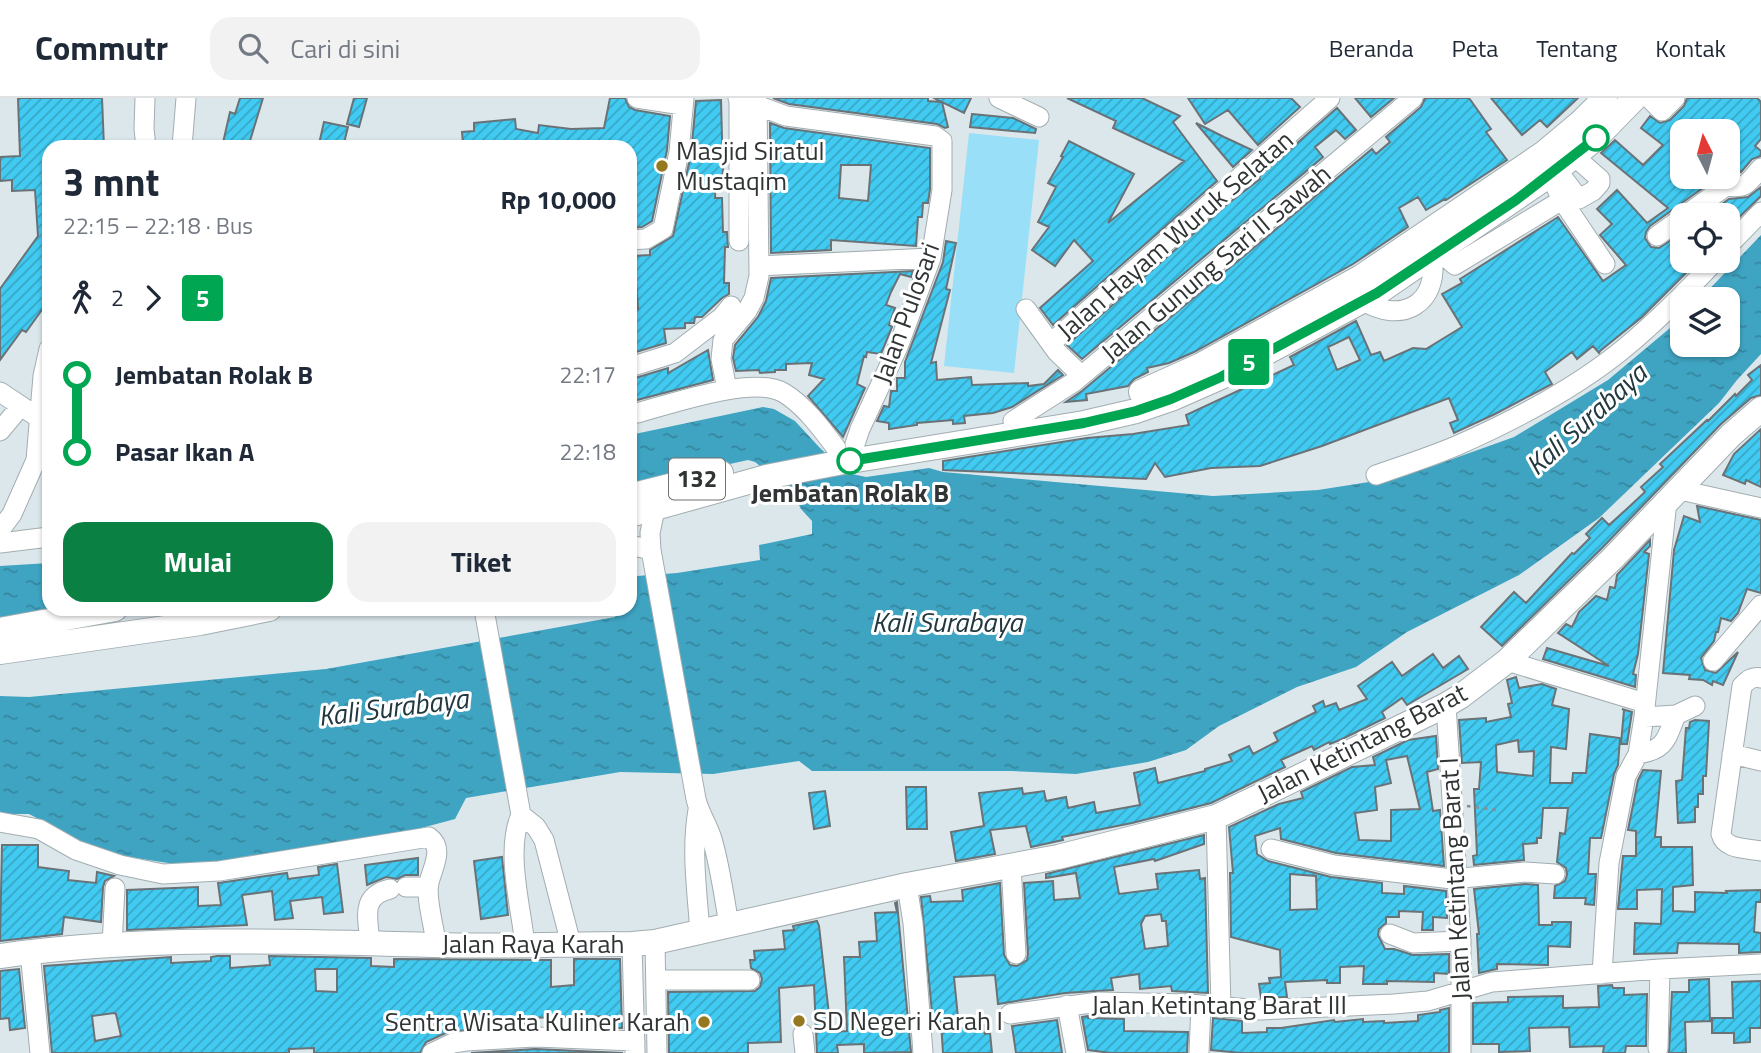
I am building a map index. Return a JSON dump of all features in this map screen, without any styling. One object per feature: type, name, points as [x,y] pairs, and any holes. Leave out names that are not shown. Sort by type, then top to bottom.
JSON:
[{"type":"main road","name":"132","points":[[639,503],[839,451],[1013,421],[1130,396],[1167,383],[1206,374],[1372,270],[1544,153],[1605,98]]},
{"type":"main road","name":"132","points":[[839,451],[1097,420],[1136,411],[1206,374],[1362,300],[1566,175],[1596,138],[1635,98]]},
{"type":"main road","name":"Jalan Ketintang Barat","points":[[1058,857],[1216,817],[1461,696],[1507,661],[1613,558],[1731,435],[1761,409]]},
{"type":"main road","points":[[0,629],[75,616]]},
{"type":"main road","points":[[0,652],[221,616]]},
{"type":"main road","name":"Jalan Raya Karah","points":[[0,956],[112,945],[251,940],[436,945],[643,943],[907,885],[1058,857]]},
{"type":"street","points":[[145,98],[145,138]]},
{"type":"street","points":[[183,140],[186,98]]},
{"type":"street","points":[[637,98],[683,102],[679,152],[663,229],[651,237],[637,239]]},
{"type":"street","points":[[999,98],[1039,117]]},
{"type":"street","name":"Jalan Hayam Wuruk Selatan","points":[[1051,344],[1330,98]]},
{"type":"street","name":"Jalan Gunung Sari II Sawah","points":[[1013,421],[1067,388],[1413,98]]},
{"type":"street","points":[[1649,98],[1662,111],[1675,98]]},
{"type":"street","points":[[637,365],[675,353],[754,298],[760,266],[747,237],[748,101]]},
{"type":"street","name":"Jalan Pulosari","points":[[748,101],[778,115],[793,118],[940,138],[943,150],[942,190],[932,258],[898,347],[864,418],[839,451]]},
{"type":"street","points":[[1703,203],[1726,186],[1744,186],[1761,168]]},
{"type":"street","points":[[1566,175],[1605,264]]},
{"type":"street","points":[[1740,234],[1761,212]]},
{"type":"street","points":[[1657,236],[1670,227]]},
{"type":"street","points":[[760,266],[932,258]]},
{"type":"street","points":[[1376,475],[1455,446],[1532,409],[1573,384],[1627,346],[1704,273]]},
{"type":"street","points":[[1026,309],[1051,344],[1081,375]]},
{"type":"street","points":[[727,390],[722,344],[732,315]]},
{"type":"street","points":[[637,413],[727,390],[761,387],[784,393],[822,429],[839,451]]},
{"type":"street","points":[[0,392],[39,418]]},
{"type":"street","points":[[36,460],[42,397]]},
{"type":"street","points":[[0,431],[20,407]]},
{"type":"street","points":[[0,530],[12,514],[42,452]]},
{"type":"street","points":[[1602,974],[1609,863],[1626,776],[1638,754],[1673,495],[1761,508]]},
{"type":"street","points":[[639,503],[650,533],[697,804],[713,843],[729,925]]},
{"type":"street","points":[[0,543],[42,538]]},
{"type":"street","points":[[637,549],[653,559]]},
{"type":"street","points":[[1713,661],[1761,605]]},
{"type":"street","points":[[486,617],[521,812],[514,847],[525,945]]},
{"type":"street","points":[[1507,661],[1645,710],[1676,715],[1695,706]]},
{"type":"street","points":[[1761,678],[1755,677],[1742,686],[1721,822],[1722,841],[1728,845],[1761,851]]},
{"type":"street","name":"Jalan Ketintang Barat I","points":[[1446,705],[1461,941],[1461,1053]]},
{"type":"street","points":[[1638,754],[1659,749],[1676,715]]},
{"type":"street","points":[[1732,754],[1761,761]]},
{"type":"street","points":[[697,804],[694,850],[700,932]]},
{"type":"street","points":[[521,812],[544,840],[571,944]]},
{"type":"street","points":[[1216,817],[1221,1008]]},
{"type":"street","points":[[0,822],[40,829],[76,850],[163,874],[219,872],[428,836],[435,842],[437,853],[428,887],[436,945]]},
{"type":"street","points":[[1271,849],[1334,865],[1457,879],[1525,872],[1555,874]]},
{"type":"street","points":[[1011,865],[1016,954]]},
{"type":"street","points":[[907,885],[913,923],[923,1053]]},
{"type":"street","points":[[370,942],[369,903],[375,894],[398,888],[428,887]]},
{"type":"street","points":[[112,945],[115,888]]},
{"type":"street","points":[[1390,934],[1413,943],[1461,941]]},
{"type":"street","points":[[643,943],[656,980],[657,1053]]},
{"type":"street","points":[[432,1053],[458,1042],[635,1047],[643,943]]},
{"type":"street","points":[[30,952],[40,1053]]},
{"type":"street","name":"Jalan Ketintang Barat III","points":[[1010,1014],[1067,1005],[1113,1002],[1295,1010],[1417,1002],[1447,997],[1492,982],[1761,964]]},
{"type":"street","points":[[1658,1048],[1660,969]]},
{"type":"street","points":[[656,980],[750,981]]},
{"type":"street","points":[[1067,1005],[1076,1053]]},
{"type":"street","points":[[1199,1053],[1200,1005]]},
{"type":"path","points":[[1454,804],[1496,810]]},
{"type":"shaded area","points":[[969,133],[1039,140],[1014,373],[944,366]]},
{"type":"water","name":"Kali Surabaya","points":[[1761,235],[1761,354],[1719,403],[1599,518],[1519,575],[1407,632],[1356,667],[1297,687],[1219,726],[1186,750],[1148,762],[1076,774],[1010,771],[812,771],[799,761],[713,774],[620,772],[466,798],[455,819],[414,830],[194,867],[103,853],[68,842],[54,827],[29,814],[0,814],[0,696],[29,697],[326,669],[616,616],[637,616],[637,576],[677,573],[760,560],[759,545],[812,534],[812,521],[801,509],[793,493],[755,462],[748,460],[637,484],[637,434],[763,407],[774,409],[795,421],[847,473],[866,477],[929,468],[943,472],[1213,496],[1318,490],[1369,482],[1433,466],[1514,437],[1608,380],[1670,328],[1670,357],[1740,357],[1740,287],[1711,287],[1725,273],[1740,273],[1740,257]]},
{"type":"water","points":[[42,563],[42,610],[0,618],[0,566]]},
{"type":"building","points":[[18,98],[102,98],[104,140],[42,140],[42,310],[26,332],[22,330],[0,360],[0,289],[38,236],[35,190],[12,191],[12,180],[0,181],[0,157],[20,156]]},
{"type":"building","points":[[240,98],[263,98],[250,140],[224,140],[230,112],[235,114]]},
{"type":"building","points":[[354,98],[367,98],[359,127],[347,124]]},
{"type":"building","points":[[610,98],[625,98],[629,107],[635,110],[670,116],[667,150],[652,221],[642,227],[637,227],[637,140],[463,140],[462,132],[474,131],[474,123],[515,119],[516,129],[538,133],[539,125],[571,129],[604,128]]},
{"type":"building","points":[[773,98],[928,98],[928,101],[941,102],[934,98],[971,98],[964,113],[942,102],[948,127],[945,128],[937,124],[789,104]]},
{"type":"building","points":[[1067,98],[1142,98],[1180,116],[1173,122],[1217,181],[1053,325],[1040,308],[1093,261],[1074,240],[1055,266],[1032,250],[1049,227],[1038,222],[1056,187],[1048,183],[1069,141],[1134,174],[1108,223],[1184,161],[1113,128],[1116,121]]},
{"type":"building","points":[[1188,98],[1291,98],[1300,107],[1258,145],[1228,110],[1205,124]]},
{"type":"building","points":[[1355,98],[1394,98],[1371,117]]},
{"type":"building","points":[[1425,98],[1469,98],[1491,129],[1486,132],[1507,160],[1426,210],[1418,197],[1399,208],[1408,227],[1353,264],[1194,352],[1169,363],[1147,368],[1148,372],[1134,379],[1128,386],[1086,394],[1087,400],[1066,402],[1372,149],[1376,154],[1390,142],[1386,137],[1421,107]]},
{"type":"building","points":[[1491,98],[1578,98],[1547,127],[1540,120],[1522,135]]},
{"type":"building","points":[[1687,98],[1757,98],[1761,102],[1761,139],[1755,146],[1761,151],[1761,156],[1752,159],[1740,171],[1740,119],[1671,119],[1684,106]]},
{"type":"building","points":[[721,100],[723,176],[716,177],[715,198],[722,198],[723,232],[727,232],[724,283],[729,283],[729,294],[702,317],[695,317],[694,323],[685,323],[685,328],[664,329],[666,343],[637,352],[637,256],[650,255],[650,250],[673,236],[691,154],[696,101]]},
{"type":"building","points":[[1337,108],[1356,130],[1345,139],[1336,130],[1315,147],[1323,157],[1082,359],[1067,345],[1225,206],[1260,179],[1259,177]]},
{"type":"building","points":[[972,114],[1013,118],[1036,129],[1035,133],[970,127]]},
{"type":"building","points":[[1650,116],[1660,123],[1670,120],[1670,189],[1701,189],[1682,203],[1670,203],[1670,212],[1650,226],[1645,238],[1651,247],[1659,248],[1670,241],[1670,273],[1686,273],[1642,317],[1599,353],[1593,346],[1577,359],[1572,352],[1545,372],[1552,384],[1495,414],[1454,433],[1450,423],[1458,420],[1449,398],[1322,446],[1260,466],[1211,468],[1165,477],[1155,463],[1146,479],[943,470],[943,461],[1189,425],[1186,415],[1294,365],[1290,357],[1356,321],[1371,355],[1380,352],[1384,361],[1413,348],[1426,349],[1462,327],[1442,294],[1462,283],[1460,279],[1558,217],[1603,281],[1626,265],[1600,235],[1612,224],[1597,209],[1617,190],[1647,223],[1668,208],[1601,153],[1615,140],[1643,165],[1663,145],[1641,128]],"holes":[[[1349,337],[1360,360],[1337,370],[1328,347]]]},
{"type":"building","points":[[324,122],[348,127],[345,140],[320,140]]},
{"type":"building","points":[[770,123],[784,128],[930,148],[928,203],[923,203],[922,217],[918,217],[916,246],[831,240],[831,250],[771,253]],"holes":[[[841,165],[871,165],[868,201],[839,198]]]},
{"type":"building","points":[[1196,123],[1224,137],[1252,150],[1233,167]]},
{"type":"building","points":[[1761,187],[1761,196],[1740,216],[1740,203],[1724,203],[1729,199],[1748,197]]},
{"type":"building","points":[[946,241],[956,243],[946,289],[950,290],[931,363],[936,362],[937,380],[971,377],[972,385],[1028,383],[1028,386],[1044,384],[1058,370],[1063,375],[1012,407],[993,413],[964,416],[965,423],[953,424],[953,420],[889,429],[889,423],[877,421],[884,406],[889,407],[891,391],[897,391],[897,378],[905,378],[905,362],[943,262]]},
{"type":"building","points":[[913,271],[911,277],[900,274],[891,292],[886,305],[895,308],[889,325],[892,327],[881,354],[867,352],[866,357],[864,356],[857,384],[865,388],[843,437],[808,396],[824,379],[809,375],[812,363],[786,364],[786,370],[775,372],[736,371],[733,358],[735,345],[758,317],[766,301],[771,278]]},
{"type":"building","points":[[708,350],[713,380],[637,400],[637,378],[668,368],[668,373]]},
{"type":"building","points":[[1761,365],[1761,395],[1751,398],[1721,424],[1602,548],[1502,646],[1481,627],[1514,592],[1526,603],[1572,553],[1590,538],[1586,534],[1602,518],[1609,525],[1645,492],[1641,487],[1663,467],[1660,464],[1735,394],[1736,396],[1752,380],[1748,375]]},
{"type":"building","points":[[1761,429],[1761,487],[1746,480],[1745,484],[1723,475],[1734,454]]},
{"type":"building","points":[[1697,506],[1761,520],[1761,593],[1747,589],[1738,613],[1731,621],[1721,618],[1714,641],[1701,658],[1705,670],[1716,673],[1738,652],[1723,685],[1713,681],[1712,685],[1703,680],[1689,679],[1690,675],[1663,673],[1674,550],[1684,516],[1700,522]]},
{"type":"building","points":[[1650,540],[1650,546],[1644,552],[1649,554],[1638,654],[1633,674],[1636,675],[1635,687],[1543,659],[1547,648],[1609,666],[1558,633],[1566,624],[1572,627],[1579,612],[1596,596],[1607,600],[1610,587],[1615,588],[1617,575]]},
{"type":"building","points":[[1433,654],[1443,668],[1459,656],[1468,669],[1407,705],[1402,698],[1382,712],[1385,718],[1342,739],[1314,750],[1312,746],[1281,760],[1285,767],[1211,803],[1062,837],[1063,840],[1031,847],[1026,826],[990,830],[995,854],[956,861],[951,832],[984,826],[979,793],[1022,788],[1023,794],[1044,791],[1046,801],[1066,797],[1068,808],[1094,802],[1096,813],[1140,805],[1134,773],[1155,768],[1158,783],[1232,761],[1229,755],[1249,746],[1253,754],[1278,741],[1274,733],[1316,712],[1313,706],[1323,701],[1325,707],[1336,703],[1339,710],[1367,699],[1358,686],[1392,662],[1402,676]]},
{"type":"building","points":[[1516,677],[1519,688],[1542,684],[1556,689],[1552,705],[1569,709],[1566,749],[1551,747],[1550,783],[1572,783],[1573,773],[1586,773],[1590,734],[1620,738],[1618,765],[1601,838],[1590,838],[1588,874],[1596,874],[1594,905],[1585,904],[1586,898],[1554,898],[1555,886],[1565,881],[1567,875],[1566,868],[1557,862],[1560,833],[1565,834],[1568,808],[1543,808],[1541,838],[1537,838],[1537,843],[1523,844],[1524,860],[1474,865],[1473,856],[1477,855],[1474,789],[1479,789],[1481,762],[1462,763],[1459,720],[1486,718],[1486,722],[1511,717],[1508,704],[1512,703],[1507,680]],"holes":[[[1518,740],[1519,752],[1534,751],[1533,776],[1497,772],[1496,745]]]},
{"type":"building","points":[[1622,709],[1632,712],[1627,744],[1621,744]]},
{"type":"building","points":[[1695,720],[1709,721],[1706,776],[1703,776],[1703,794],[1698,794],[1695,822],[1678,823],[1676,781],[1682,780],[1686,728]]},
{"type":"building","points":[[1436,736],[1438,769],[1427,772],[1433,811],[1440,810],[1444,866],[1336,853],[1281,839],[1280,828],[1255,836],[1257,854],[1268,861],[1331,877],[1382,883],[1382,893],[1404,894],[1404,886],[1446,891],[1447,918],[1433,917],[1433,930],[1422,930],[1423,912],[1399,911],[1399,917],[1386,917],[1386,923],[1379,929],[1378,935],[1385,949],[1413,955],[1449,954],[1449,974],[1434,973],[1434,982],[1387,981],[1387,984],[1363,984],[1364,966],[1340,967],[1340,983],[1327,983],[1327,980],[1285,982],[1287,997],[1261,998],[1259,984],[1270,983],[1269,978],[1281,977],[1280,950],[1231,937],[1230,873],[1233,873],[1229,827],[1279,804],[1303,798],[1301,792],[1352,767],[1375,765],[1373,757],[1408,740]],"holes":[[[1407,756],[1420,809],[1391,810],[1391,841],[1359,840],[1355,813],[1377,810],[1375,787],[1391,783],[1386,760]],[[1290,874],[1316,876],[1317,909],[1290,910]]]},
{"type":"building","points":[[1643,770],[1661,771],[1655,837],[1661,837],[1661,847],[1692,847],[1693,885],[1673,887],[1673,911],[1695,912],[1695,892],[1761,890],[1761,902],[1756,902],[1754,932],[1761,933],[1761,952],[1739,953],[1739,944],[1678,943],[1677,953],[1634,954],[1635,923],[1661,924],[1662,889],[1637,890],[1637,909],[1618,909],[1623,856],[1636,856],[1636,831],[1628,830],[1638,780]]},
{"type":"building","points":[[906,787],[926,787],[927,829],[907,829]]},
{"type":"building","points":[[825,791],[830,826],[814,829],[809,793]]},
{"type":"building","points":[[1204,835],[1204,844],[1155,861],[1154,859],[1114,867],[1119,894],[1158,889],[1156,874],[1199,870],[1200,879],[1205,878],[1208,993],[1172,991],[1171,986],[1140,989],[1139,974],[1111,978],[1113,990],[1065,993],[998,1004],[995,975],[954,977],[959,1028],[984,1025],[985,1034],[990,1033],[992,1053],[943,1053],[941,1022],[933,1023],[921,897],[930,896],[931,902],[963,901],[962,890],[1000,883],[1004,955],[1010,965],[1017,966],[1027,960],[1028,954],[1024,883],[1053,881],[1054,900],[1080,898],[1076,873],[1046,878],[1046,874]],"holes":[[[1161,914],[1162,921],[1166,921],[1168,946],[1145,949],[1141,924],[1145,916]]]},
{"type":"building","points":[[2,845],[38,845],[38,867],[69,871],[68,880],[96,883],[97,872],[114,876],[105,881],[103,887],[101,922],[64,917],[62,934],[0,941]]},
{"type":"building","points":[[502,857],[508,915],[481,919],[474,861]]},
{"type":"building","points":[[418,858],[418,875],[405,875],[397,879],[386,877],[367,885],[365,865]]},
{"type":"building","points":[[337,864],[343,912],[324,914],[322,897],[290,901],[293,918],[275,920],[272,891],[242,895],[247,925],[127,930],[127,890],[198,887],[198,906],[221,905],[218,883],[287,873],[288,879],[319,875],[318,867]]},
{"type":"building","points":[[1538,885],[1539,925],[1571,922],[1570,947],[1548,946],[1548,965],[1497,964],[1497,969],[1479,973],[1479,934],[1474,889]]},
{"type":"building","points":[[897,902],[911,1052],[864,1053],[864,1044],[837,1045],[838,1053],[817,1053],[814,985],[779,988],[781,1042],[748,1043],[748,1053],[669,1053],[668,992],[755,991],[760,987],[762,979],[760,973],[751,968],[750,960],[755,960],[754,951],[785,949],[783,931],[794,930],[793,926],[817,921],[831,1032],[847,1031],[844,957],[860,957],[859,942],[877,941],[875,913],[897,912]]},
{"type":"building","points":[[230,956],[230,968],[270,965],[269,956],[371,958],[371,966],[394,967],[394,959],[551,960],[551,987],[574,985],[574,959],[620,959],[622,1028],[609,1028],[609,1016],[523,1018],[524,1025],[448,1032],[426,1042],[420,1053],[314,1053],[314,1048],[289,1049],[289,1053],[52,1053],[44,966],[171,957],[171,963],[211,961],[211,957]],"holes":[[[315,969],[337,969],[337,992],[316,991]],[[114,1013],[121,1036],[95,1041],[92,1016]]]},
{"type":"building","points":[[19,969],[25,1028],[10,1030],[9,1018],[0,1019],[0,971]]},
{"type":"building","points":[[1709,979],[1710,1021],[1685,1022],[1686,1053],[1669,1053],[1672,992],[1689,992],[1689,980]]},
{"type":"building","points":[[1761,981],[1761,1028],[1750,1028],[1750,1042],[1734,1043],[1734,1033],[1712,1033],[1712,1018],[1733,1018],[1732,982]]},
{"type":"building","points":[[1612,985],[1613,988],[1624,988],[1624,995],[1647,994],[1646,1046],[1626,1046],[1625,1053],[1603,1053],[1604,1046],[1570,1047],[1569,1027],[1529,1028],[1530,1051],[1499,1052],[1499,1044],[1473,1044],[1473,1003],[1508,1002],[1508,997],[1563,996],[1563,1008],[1599,1007],[1598,986]]},
{"type":"building","points":[[1449,1008],[1449,1053],[1241,1053],[1211,1050],[1213,1018],[1242,1021],[1242,1033],[1267,1032],[1267,1028],[1334,1020],[1363,1019],[1363,1022],[1384,1023],[1418,1021],[1418,1015]]},
{"type":"building","points":[[1082,1017],[1124,1019],[1124,1031],[1188,1032],[1187,1053],[1111,1053],[1088,1050]]},
{"type":"building","points":[[1057,1020],[1062,1053],[1016,1053],[1012,1026]]},
{"type":"building","points":[[535,1049],[623,1053],[471,1053]]},
{"type":"bus line","name":"5","points":[[850,461],[1084,423],[1136,411],[1171,399],[1221,377],[1377,293],[1516,200],[1596,138]]},
{"type":"place","name":"Masjid Siratul Mustaqim","points":[[662,166]]},
{"type":"place","name":"Jembatan Rolak B","points":[[850,461]]},
{"type":"place","name":"SD Negeri Karah I","points":[[799,1021]]},
{"type":"place","name":"Sentra Wisata Kuliner Karah","points":[[704,1022]]}]
